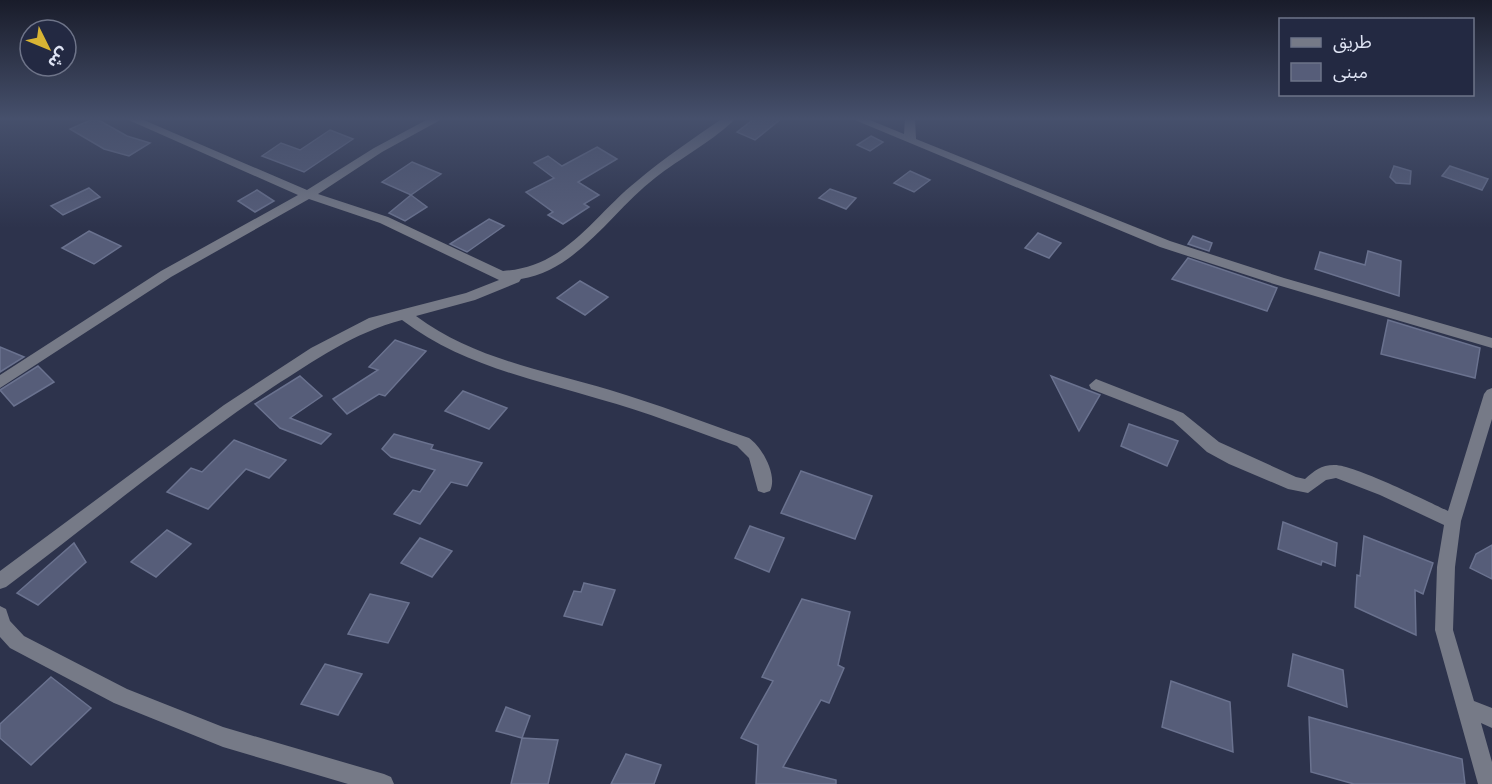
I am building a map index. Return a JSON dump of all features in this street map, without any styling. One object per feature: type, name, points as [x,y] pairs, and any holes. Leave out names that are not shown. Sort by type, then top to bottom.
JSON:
[{"type":"street","points":[[212,155],[284,186],[384,220],[501,276],[519,277]]},
{"type":"street","points":[[0,382],[166,274],[309,194],[370,155]]},
{"type":"street","points":[[0,581],[126,484],[263,386],[353,331],[404,314],[470,297],[540,271],[564,258],[639,184],[680,155]]},
{"type":"street","points":[[945,155],[1165,244],[1280,281],[1492,343]]},
{"type":"street","points":[[404,314],[418,327],[476,356],[627,401],[743,442],[751,447],[755,455],[764,486]]},
{"type":"street","points":[[1096,384],[1178,417],[1213,447],[1294,484],[1308,486],[1321,474],[1336,471],[1386,490],[1453,521]]},
{"type":"street","points":[[1488,784],[1444,630],[1446,567],[1453,521],[1492,394]]},
{"type":"street","points":[[0,615],[2,625],[17,642],[121,696],[223,737],[384,784]]},
{"type":"street","points":[[1465,707],[1492,718]]},
{"type":"building","points":[[264,155],[330,155],[304,172],[262,156]]},
{"type":"building","points":[[583,155],[610,155],[617,159],[578,182],[599,195],[584,204],[589,207],[563,224],[548,215],[553,212],[526,192],[554,178],[534,163],[548,156],[562,166]]},
{"type":"building","points":[[412,162],[441,174],[411,195],[382,182]]},
{"type":"building","points":[[1394,166],[1411,171],[1410,184],[1396,183],[1390,177]]},
{"type":"building","points":[[1450,166],[1488,179],[1482,190],[1442,176]]},
{"type":"building","points":[[910,171],[930,180],[914,192],[894,183]]},
{"type":"building","points":[[89,188],[100,197],[63,215],[51,206]]},
{"type":"building","points":[[830,189],[856,198],[846,209],[819,198]]},
{"type":"building","points":[[257,190],[274,201],[255,212],[238,201]]},
{"type":"building","points":[[411,195],[427,207],[405,221],[389,213]]},
{"type":"building","points":[[489,219],[504,226],[467,252],[450,244]]},
{"type":"building","points":[[89,231],[121,246],[94,264],[62,248]]},
{"type":"building","points":[[1038,233],[1061,243],[1049,258],[1025,248]]},
{"type":"building","points":[[1193,236],[1212,243],[1209,251],[1188,244]]},
{"type":"building","points":[[1368,251],[1401,261],[1399,296],[1315,269],[1320,252],[1365,265]]},
{"type":"building","points":[[1188,258],[1277,288],[1267,311],[1172,279]]},
{"type":"building","points":[[580,281],[608,297],[585,315],[557,298]]},
{"type":"building","points":[[1388,320],[1480,348],[1475,378],[1381,354]]},
{"type":"building","points":[[395,340],[426,351],[385,396],[379,394],[347,414],[333,399],[378,370],[369,367]]},
{"type":"building","points":[[0,347],[24,357],[0,372]]},
{"type":"building","points":[[38,366],[54,382],[14,406],[0,390]]},
{"type":"building","points":[[300,376],[322,396],[290,418],[331,434],[321,444],[280,428],[255,404]]},
{"type":"building","points":[[1051,376],[1100,395],[1079,431]]},
{"type":"building","points":[[463,391],[507,408],[489,429],[445,411]]},
{"type":"building","points":[[1129,424],[1178,441],[1167,466],[1121,446]]},
{"type":"building","points":[[394,434],[433,445],[431,449],[482,463],[467,486],[451,482],[420,524],[394,514],[413,490],[420,492],[435,470],[391,457],[382,449]]},
{"type":"building","points":[[234,440],[286,460],[269,478],[246,469],[208,509],[167,492],[191,468],[202,472]]},
{"type":"building","points":[[801,471],[872,496],[855,539],[781,513]]},
{"type":"building","points":[[1283,522],[1337,543],[1335,566],[1322,561],[1321,565],[1278,549]]},
{"type":"building","points":[[750,526],[784,538],[769,572],[735,558]]},
{"type":"building","points":[[167,530],[191,544],[156,577],[131,562]]},
{"type":"building","points":[[1364,536],[1433,563],[1423,594],[1415,590],[1416,635],[1355,607],[1357,575],[1360,576]]},
{"type":"building","points":[[420,538],[452,551],[432,577],[401,563]]},
{"type":"building","points":[[74,543],[86,562],[38,605],[17,593]]},
{"type":"building","points":[[1492,545],[1492,579],[1470,568],[1476,554]]},
{"type":"building","points":[[584,583],[615,590],[602,625],[564,616],[574,591],[581,592]]},
{"type":"building","points":[[370,594],[409,603],[388,643],[348,634]]},
{"type":"building","points":[[802,599],[850,612],[838,665],[844,668],[829,703],[821,700],[783,767],[836,780],[836,784],[756,784],[758,745],[741,738],[773,681],[762,677]]},
{"type":"building","points":[[1293,654],[1343,670],[1347,707],[1288,686]]},
{"type":"building","points":[[325,664],[362,674],[338,715],[301,704]]},
{"type":"building","points":[[51,677],[91,708],[31,765],[0,738],[0,724]]},
{"type":"building","points":[[1171,681],[1230,702],[1233,752],[1162,727]]},
{"type":"building","points":[[506,707],[530,716],[522,738],[496,731]]},
{"type":"building","points":[[1309,717],[1462,759],[1465,784],[1354,784],[1311,772]]},
{"type":"building","points":[[522,738],[558,740],[548,784],[511,784]]},
{"type":"building","points":[[626,754],[661,765],[654,784],[611,784]]}]
